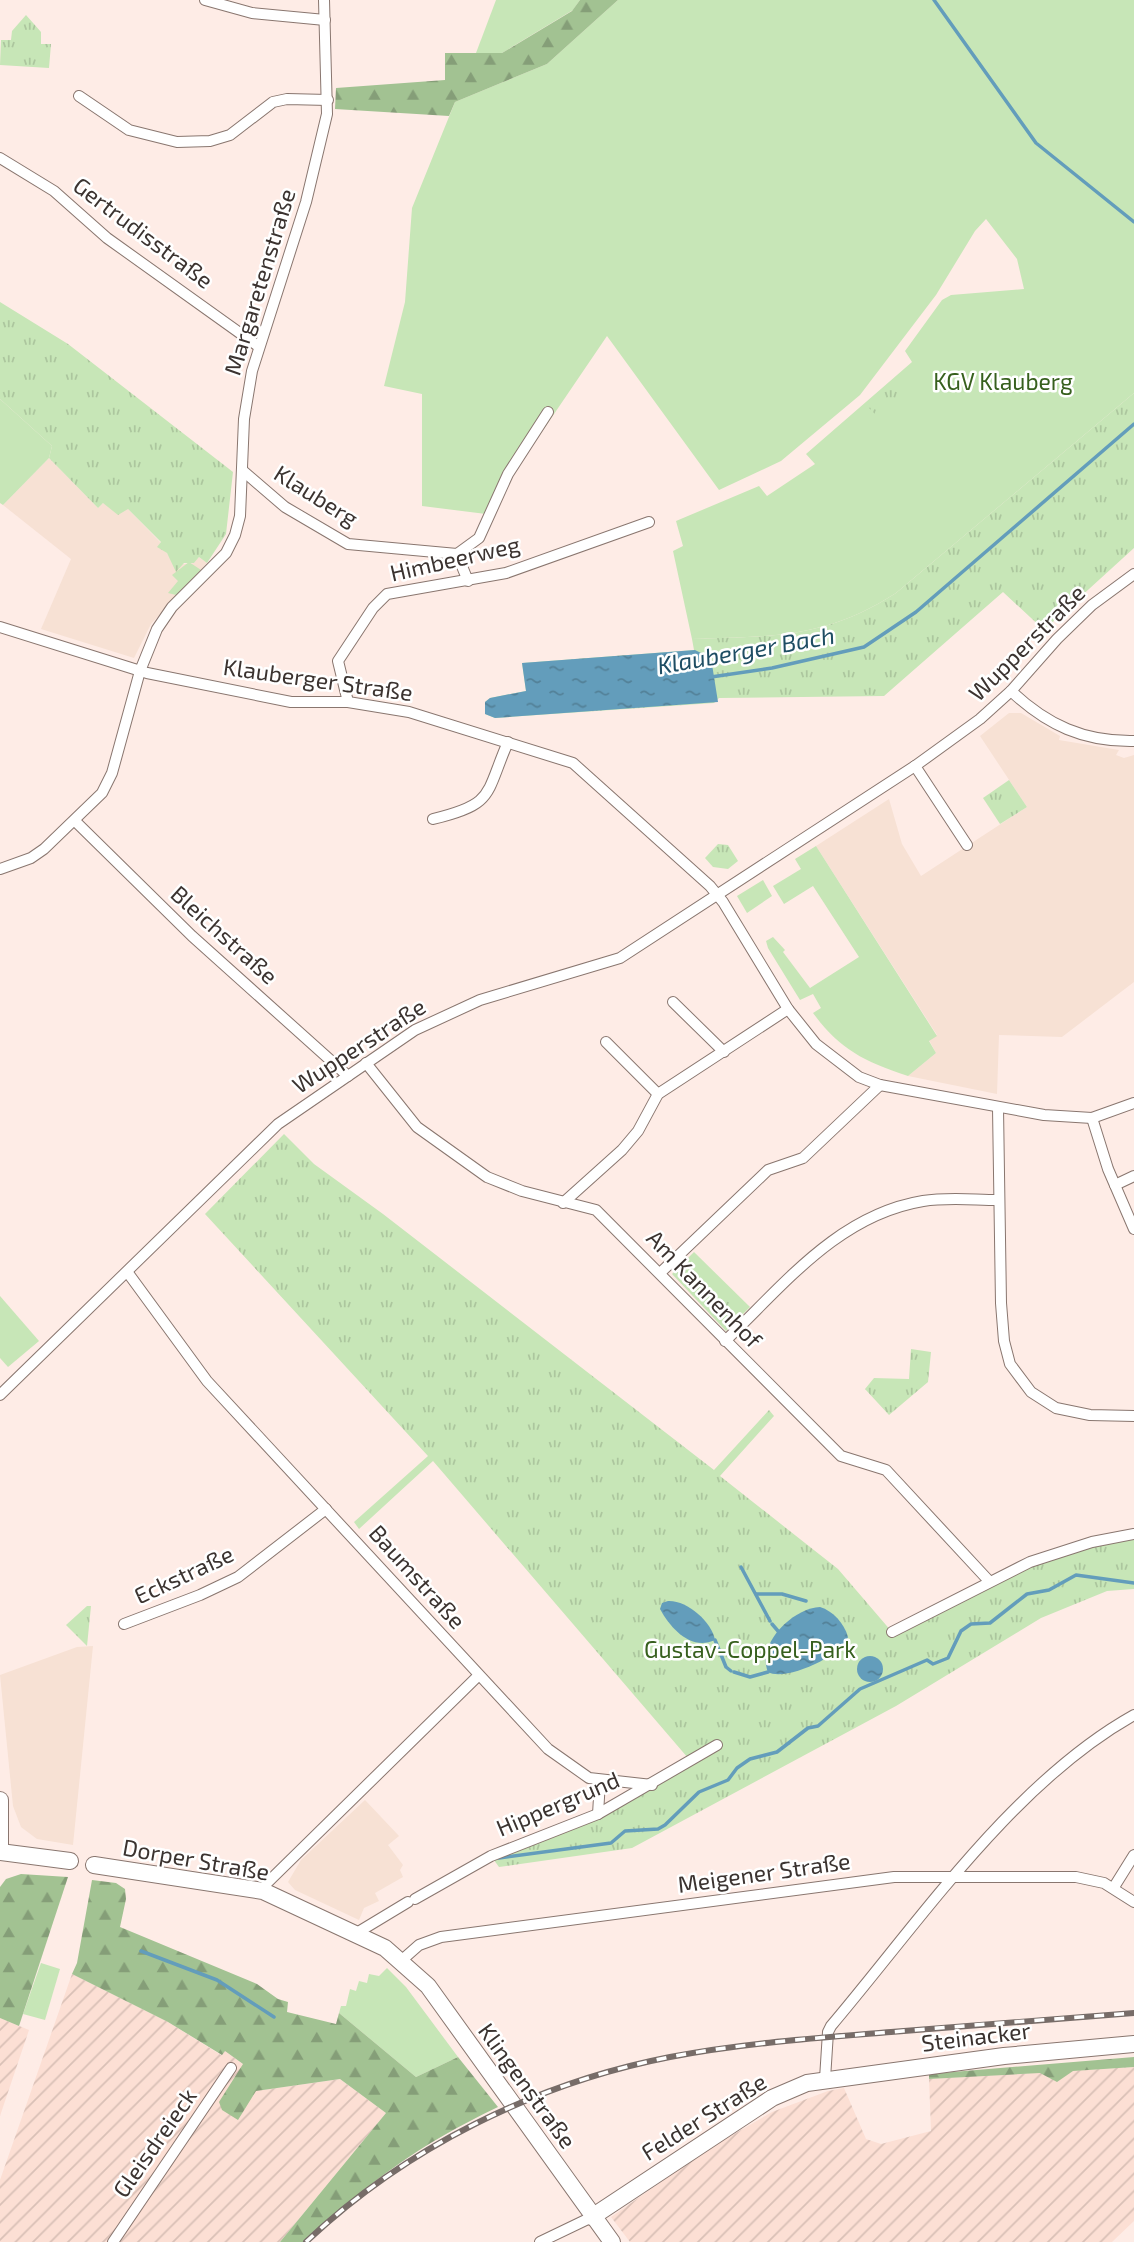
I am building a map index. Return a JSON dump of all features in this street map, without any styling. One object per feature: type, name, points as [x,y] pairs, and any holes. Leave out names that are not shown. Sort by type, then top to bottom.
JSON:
[{"type":"street","points":[[205,0],[252,13],[324,20]]},
{"type":"street","name":"Margaretenstraße","points":[[0,869],[31,858],[75,821],[107,785],[140,671],[157,629],[172,607],[226,553],[235,536],[240,516],[244,419],[258,346],[306,202],[327,114],[324,0]]},
{"type":"street","points":[[79,96],[130,130],[177,142],[210,141],[230,135],[273,102],[287,99],[328,100]]},
{"type":"street","name":"Gertrudisstraße","points":[[0,158],[54,191],[107,238],[258,346]]},
{"type":"street","points":[[468,581],[457,554],[479,538],[508,474],[548,412]]},
{"type":"street","name":"Klauberg","points":[[242,470],[285,507],[348,544],[457,554]]},
{"type":"street","name":"Himbeerweg","points":[[348,702],[338,662],[380,600],[396,592],[506,573],[649,522]]},
{"type":"street","name":"Wupperstraße","points":[[0,1395],[89,1312],[263,1137],[415,1030],[480,1000],[620,958],[915,766],[980,719],[1011,691],[1093,605],[1134,574]]},
{"type":"street","name":"Klauberger Straße","points":[[0,627],[140,671],[291,702],[348,702],[409,712],[573,763],[717,894],[788,1009],[821,1050],[850,1071],[880,1085],[998,1108],[1093,1118]]},
{"type":"street","points":[[1011,691],[1038,714],[1070,732],[1106,740],[1134,741]]},
{"type":"street","points":[[433,819],[480,804],[495,781],[508,742]]},
{"type":"street","points":[[915,766],[967,845]]},
{"type":"street","name":"Bleichstraße","points":[[75,821],[200,943],[348,1076]]},
{"type":"street","points":[[673,1002],[724,1052]]},
{"type":"street","points":[[563,1203],[622,1150],[638,1130],[658,1094],[788,1009]]},
{"type":"street","points":[[606,1042],[658,1094]]},
{"type":"street","name":"Am Kannenhof","points":[[366,1063],[417,1127],[487,1177],[522,1191],[596,1210],[841,1456],[887,1470],[989,1581]]},
{"type":"street","points":[[660,1273],[768,1170],[803,1158],[880,1085]]},
{"type":"street","points":[[1134,1103],[1093,1118],[1115,1185],[1134,1229]]},
{"type":"street","points":[[998,1108],[1003,1332],[1008,1359],[1018,1378],[1036,1396],[1056,1408],[1090,1415],[1134,1416]]},
{"type":"street","points":[[1115,1185],[1134,1176]]},
{"type":"street","points":[[725,1342],[821,1249],[856,1224],[884,1211],[924,1201],[998,1200]]},
{"type":"street","name":"Baumstraße","points":[[128,1273],[207,1381],[478,1676],[563,1762],[600,1780]]},
{"type":"street","name":"Eckstraße","points":[[124,1624],[200,1595],[238,1577],[326,1509]]},
{"type":"street","points":[[892,1632],[989,1581],[1057,1552],[1134,1534]]},
{"type":"street","points":[[263,1891],[267,1883],[345,1804],[478,1676]]},
{"type":"street","points":[[825,2079],[828,2032],[831,2026],[957,1875],[986,1842],[1070,1759],[1134,1715]]},
{"type":"street","name":"Hippergrund","points":[[355,1934],[491,1856],[598,1814],[717,1745]]},
{"type":"street","points":[[598,1814],[600,1780],[652,1785]]},
{"type":"street","points":[[0,1800],[0,1846]]},
{"type":"street","points":[[0,1852],[70,1861]]},
{"type":"street","points":[[1114,1887],[1134,1855]]},
{"type":"street","name":"Dorper Straße","points":[[94,1865],[263,1891],[355,1934],[402,1960]]},
{"type":"street","name":"Meigener Straße","points":[[402,1960],[419,1945],[441,1937],[866,1880],[957,1875],[1076,1877],[1114,1887],[1134,1902]]},
{"type":"street","name":"Klingenstraße","points":[[402,1960],[428,1986],[612,2242]]},
{"type":"street","name":"Steinacker","points":[[825,2079],[1004,2056],[1134,2044]]},
{"type":"street","name":"Gleisdreieck","points":[[113,2242],[231,2067]]},
{"type":"street","name":"Felder Straße","points":[[540,2242],[592,2217],[772,2098],[825,2079]]},
{"type":"shaded area","points":[[49,458],[98,508],[103,503],[126,507],[161,543],[174,565],[194,563],[199,557],[207,563],[151,624],[134,658],[41,629],[71,559],[3,505]]},
{"type":"shaded area","points":[[1009,713],[1021,713],[1060,736],[1059,740],[1119,750],[1116,755],[1124,758],[1134,755],[1134,982],[1062,1037],[999,1035],[997,1094],[908,1076],[936,1053],[929,1040],[937,1035],[816,846],[889,799],[902,844],[921,876],[1027,807],[980,736]]},
{"type":"shaded area","points":[[93,1646],[73,1845],[37,1839],[21,1827],[13,1806],[0,1675],[77,1647]]},
{"type":"shaded area","points":[[365,1800],[399,1836],[388,1845],[403,1865],[400,1870],[403,1877],[375,1893],[379,1901],[364,1908],[359,1920],[295,1890],[288,1882],[301,1860]]},
{"type":"shaded area","points":[[72,1974],[168,2022],[221,2055],[225,2051],[244,2065],[238,2119],[255,2091],[340,2079],[386,2113],[280,2242],[0,2242],[0,2180]]},
{"type":"shaded area","points":[[0,2018],[29,2030],[0,2116]]},
{"type":"shaded area","points":[[1134,2067],[1134,2221],[1112,2242],[630,2242],[611,2217],[708,2149],[772,2112],[828,2091],[844,2088],[866,2139],[881,2144],[931,2131],[929,2079]]},
{"type":"green space","points":[[496,0],[580,0],[573,10],[502,53],[476,53]]},
{"type":"green space","points":[[580,0],[618,0],[547,64],[455,102],[449,116],[335,109],[336,88],[445,80],[445,53],[502,53],[572,11]]},
{"type":"green space","name":"KGV Klauberg","points":[[618,0],[1134,0],[1134,393],[896,593],[845,619],[797,632],[692,639],[673,551],[683,546],[676,521],[759,486],[767,496],[815,464],[806,454],[912,362],[905,351],[942,300],[951,295],[1024,289],[1017,259],[986,219],[975,231],[936,295],[860,395],[781,461],[719,490],[607,336],[486,514],[422,506],[422,394],[384,386],[405,302],[412,208],[455,102],[547,64]]},
{"type":"green space","points":[[26,15],[41,32],[41,44],[51,44],[49,68],[0,65],[1,40],[11,40],[12,31]]},
{"type":"green space","points":[[0,302],[68,344],[233,472],[226,534],[207,563],[199,557],[194,563],[184,563],[176,572],[167,553],[157,547],[161,542],[128,509],[118,515],[103,503],[98,508],[49,458],[52,446],[0,399]]},
{"type":"green space","points":[[899,375],[911,388],[882,421],[866,405]]},
{"type":"green space","points":[[1134,393],[1134,548],[1044,630],[1003,592],[884,696],[719,698],[714,703],[495,718],[485,714],[485,702],[490,698],[526,691],[522,663],[694,650],[692,639],[797,632],[821,627],[870,608],[896,593]]},
{"type":"green space","points":[[0,399],[52,446],[49,458],[3,505],[0,503]]},
{"type":"green space","points":[[189,562],[201,570],[176,595],[168,593],[178,581],[172,575]]},
{"type":"green space","points":[[1009,780],[1027,807],[1000,824],[983,798]]},
{"type":"green space","points":[[718,844],[728,845],[738,861],[728,869],[713,867],[705,858]]},
{"type":"green space","points":[[816,846],[937,1036],[929,1041],[936,1053],[908,1076],[865,1059],[832,1036],[813,1013],[821,1008],[813,994],[800,1000],[768,948],[766,941],[773,937],[810,988],[859,957],[813,886],[784,904],[773,886],[801,869],[795,859]]},
{"type":"green space","points":[[763,880],[772,896],[747,913],[737,896]]},
{"type":"green space","name":"Gustav-Coppel-Park","points":[[284,1134],[314,1164],[383,1214],[714,1470],[769,1410],[774,1416],[720,1476],[838,1569],[892,1632],[1030,1562],[1134,1534],[1134,1589],[1107,1591],[1041,1618],[896,1706],[632,1848],[499,1867],[491,1856],[598,1814],[688,1758],[433,1461],[359,1529],[354,1522],[428,1456],[205,1214]]},
{"type":"green space","points":[[694,1252],[750,1307],[726,1331],[672,1274]]},
{"type":"green space","points":[[0,1296],[39,1341],[8,1367],[0,1358]]},
{"type":"green space","points":[[911,1349],[931,1352],[928,1382],[889,1415],[865,1389],[874,1378],[909,1379]]},
{"type":"green space","points":[[87,1606],[91,1606],[87,1646],[66,1625]]},
{"type":"green space","points":[[21,1874],[68,1877],[19,2026],[0,2018],[0,1887],[6,1879]]},
{"type":"green space","points":[[92,1880],[116,1883],[125,1889],[126,1899],[120,1927],[257,1984],[278,1999],[288,2002],[287,2012],[336,2024],[339,2013],[416,2077],[458,2057],[498,2107],[419,2150],[396,2166],[351,2201],[306,2242],[280,2242],[386,2113],[340,2079],[256,2091],[238,2120],[222,2110],[219,2102],[243,2064],[225,2051],[222,2055],[168,2022],[72,1974],[77,1963]]},
{"type":"green space","points":[[41,1963],[60,1969],[45,2020],[23,2014]]},
{"type":"green space","points":[[387,1968],[406,1987],[458,2057],[416,2077],[339,2013],[341,2006],[346,2006],[350,1989],[356,1991],[359,1981],[367,1983],[369,1974],[379,1976]]},
{"type":"green space","points":[[1134,2057],[1134,2067],[1073,2071],[1057,2082],[1040,2073],[929,2079],[929,2074]]},
{"type":"water","points":[[695,650],[711,658],[718,702],[495,718],[485,714],[485,702],[490,698],[526,691],[522,663]]},
{"type":"water","points":[[668,1601],[683,1604],[698,1613],[709,1626],[715,1640],[698,1643],[683,1636],[670,1624],[660,1609],[662,1603]]},
{"type":"water","points":[[820,1607],[841,1622],[848,1637],[844,1644],[825,1659],[799,1670],[776,1674],[768,1672],[767,1650],[779,1629],[799,1614]]},
{"type":"water","points":[[870,1656],[879,1660],[883,1669],[879,1678],[870,1682],[861,1678],[857,1669],[861,1660]]},
{"type":"waterway","points":[[934,0],[1036,143],[1134,222]]},
{"type":"waterway","name":"Klauberger Bach","points":[[711,677],[772,668],[864,647],[916,612],[1134,424]]},
{"type":"waterway","points":[[741,1567],[770,1621]]},
{"type":"waterway","points":[[499,1858],[611,1843],[625,1831],[658,1829],[699,1792],[728,1780],[737,1768],[750,1759],[777,1752],[808,1728],[818,1726],[860,1689],[927,1660],[933,1664],[948,1658],[961,1631],[971,1624],[990,1623],[1027,1594],[1049,1590],[1076,1575],[1134,1583]]},
{"type":"waterway","points":[[756,1594],[782,1594],[806,1601]]},
{"type":"waterway","points":[[772,1624],[778,1631]]},
{"type":"waterway","points":[[715,1640],[726,1667],[731,1671]]},
{"type":"waterway","points":[[734,1672],[750,1677],[768,1672]]},
{"type":"waterway","points":[[141,1951],[217,1980],[274,2017]]},
{"type":"railway","points":[[306,2242],[345,2208],[429,2149],[522,2102],[620,2069],[697,2052],[780,2042],[1134,2013]]}]
